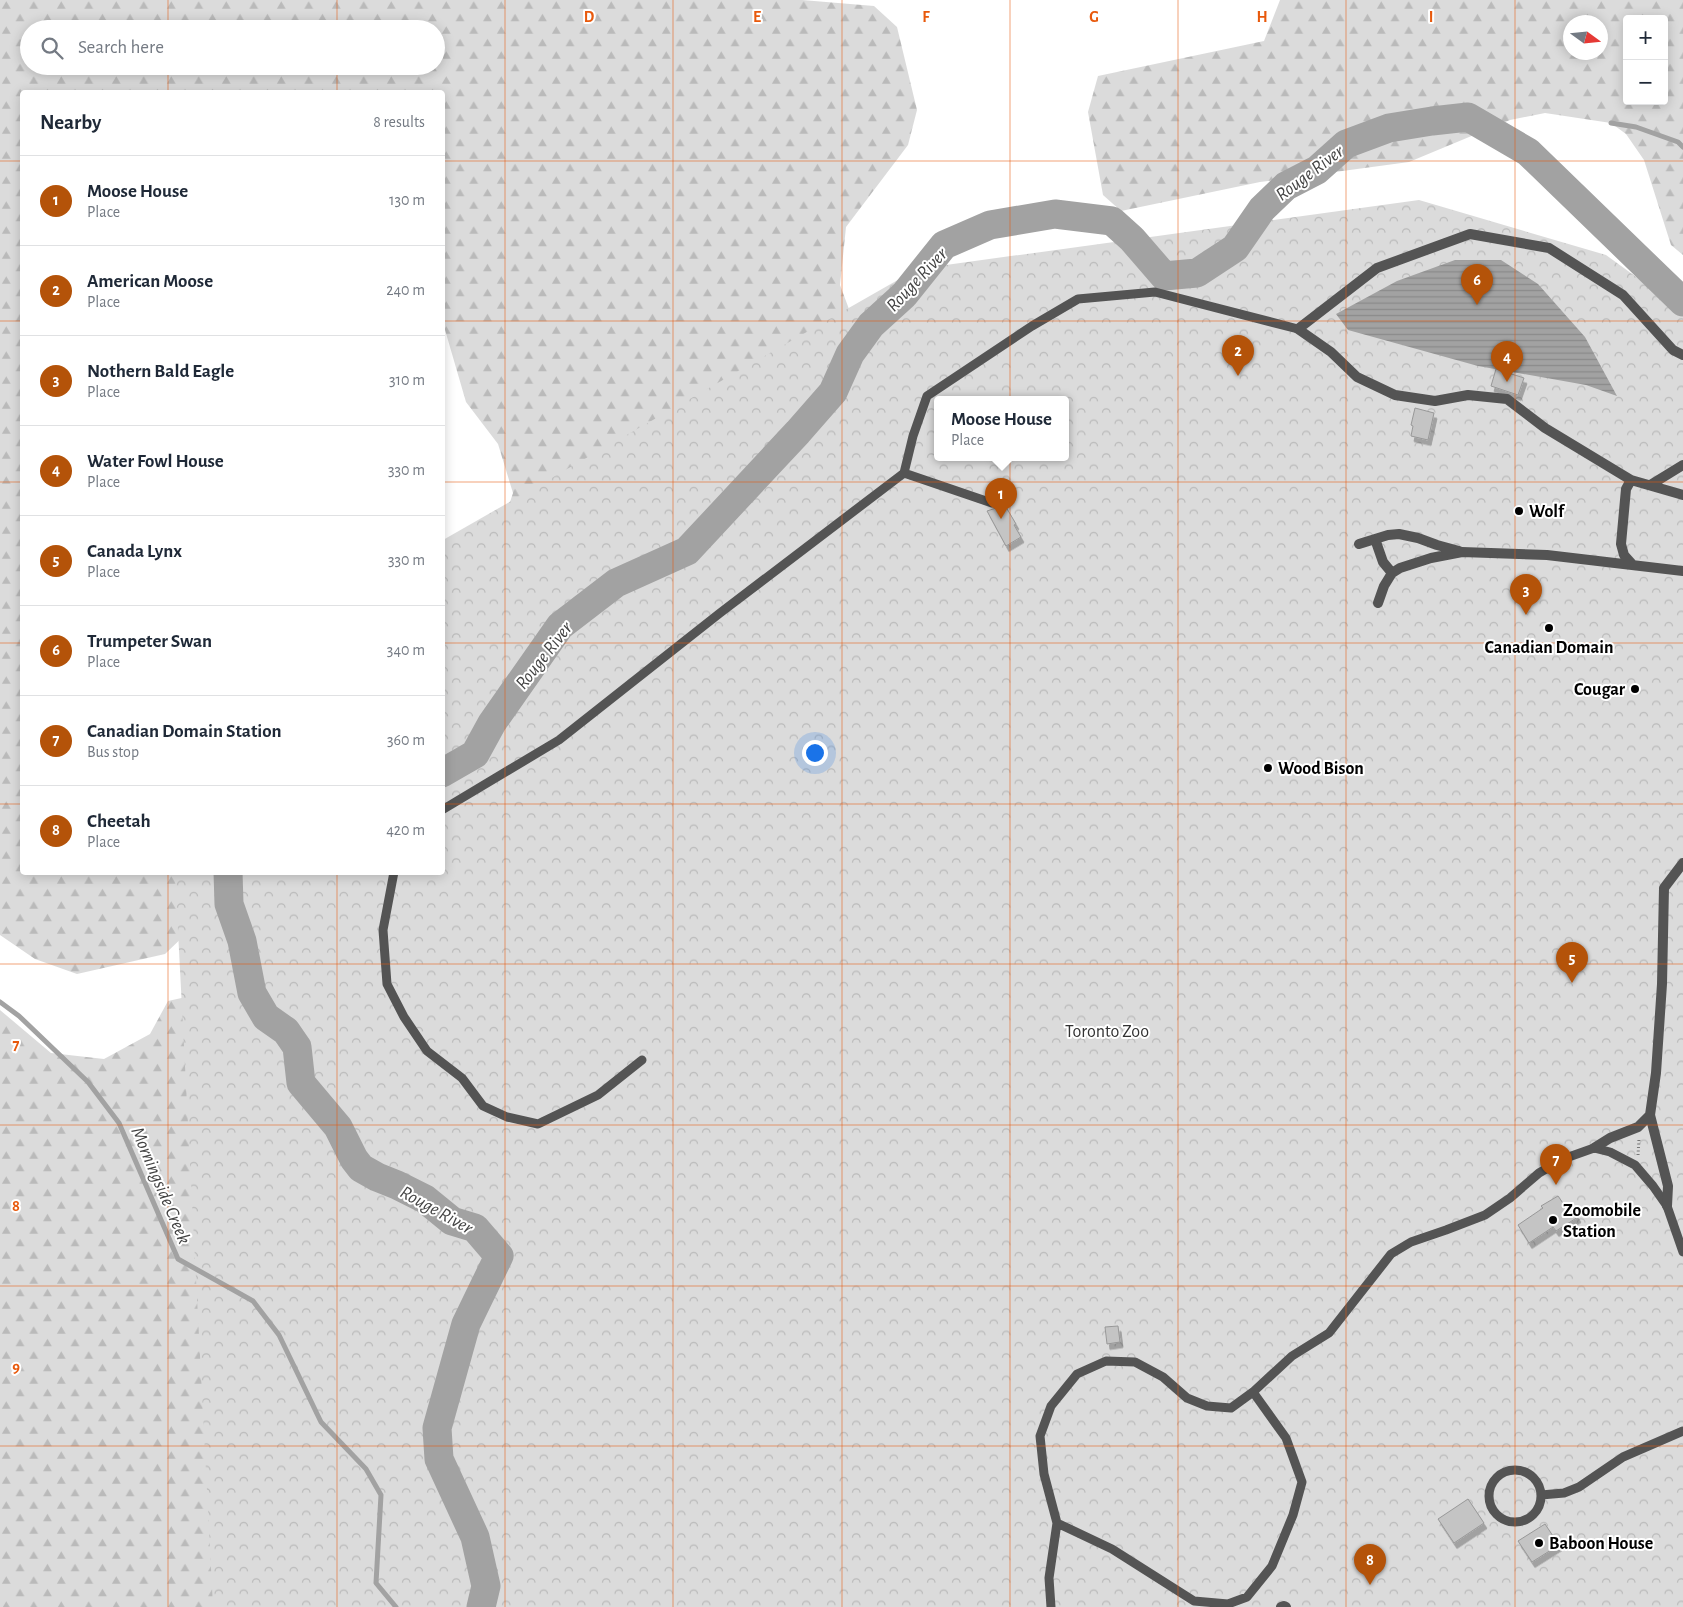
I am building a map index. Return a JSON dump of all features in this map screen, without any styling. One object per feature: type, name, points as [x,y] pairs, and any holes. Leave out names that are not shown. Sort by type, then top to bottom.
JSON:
[{"type":"street","points":[[1683,355],[1673,350],[1623,295],[1549,248],[1470,234],[1377,268],[1298,329],[1331,352],[1357,377],[1395,395],[1434,401],[1468,395],[1507,399],[1545,428],[1631,480],[1652,484],[1683,494]]},
{"type":"street","points":[[1652,484],[1683,466]]},
{"type":"street","points":[[1631,480],[1626,490],[1621,544],[1624,555],[1633,564]]},
{"type":"street","points":[[1359,544],[1399,534],[1462,552]]},
{"type":"street","points":[[1374,539],[1383,562],[1392,573]]},
{"type":"street","points":[[1378,603],[1384,586],[1392,573],[1400,568],[1431,558],[1462,552],[1547,554],[1683,571]]},
{"type":"street","points":[[1667,1206],[1668,1186],[1650,1115],[1662,984],[1664,888],[1683,863]]},
{"type":"street","points":[[1594,1148],[1610,1138],[1638,1127],[1650,1115]]},
{"type":"street","points":[[1281,1607],[1286,1607]]},
{"type":"lane","points":[[445,808],[559,740],[720,613],[904,473],[927,396],[1032,326],[1078,299],[1155,292],[1298,329]]},
{"type":"lane","points":[[904,473],[992,503]]},
{"type":"lane","points":[[393,875],[382,930],[387,984],[404,1017],[427,1051],[462,1078],[483,1106],[507,1117],[538,1124],[598,1094],[642,1060]]},
{"type":"lane","points":[[1051,1607],[1050,1578],[1058,1523],[1044,1474],[1040,1436],[1051,1406],[1077,1374],[1106,1361],[1135,1362],[1164,1377],[1187,1398],[1207,1406],[1230,1408],[1253,1392],[1292,1356],[1329,1332],[1391,1254],[1411,1242],[1485,1215],[1563,1159],[1594,1148],[1610,1152],[1635,1166],[1653,1186],[1667,1206],[1683,1252]]},
{"type":"lane","points":[[1058,1523],[1112,1549],[1194,1601],[1228,1604],[1247,1598],[1272,1566],[1293,1515],[1302,1482],[1286,1438],[1253,1392]]},
{"type":"lane","points":[[1541,1495],[1564,1493],[1579,1487],[1623,1457],[1683,1431]]},
{"type":"lane","points":[[1520,1470],[1528,1473],[1535,1479],[1541,1495],[1540,1504],[1531,1517],[1516,1522],[1508,1521],[1495,1512],[1490,1496],[1495,1480],[1502,1474],[1520,1470]]},
{"type":"path","points":[[1635,1166],[1639,1150],[1638,1127]]},
{"type":"green space","points":[[0,0],[802,0],[874,6],[897,27],[917,110],[908,145],[846,227],[840,285],[871,368],[505,517],[513,493],[498,444],[466,402],[445,330],[445,90],[20,90],[20,875],[207,875],[189,931],[165,954],[77,974],[35,959],[0,935]]},
{"type":"green space","points":[[1280,0],[1683,0],[1683,255],[1671,245],[1644,160],[1626,134],[1611,123],[1545,113],[1510,120],[1409,162],[1260,182],[1121,211],[1103,195],[1088,112],[1098,76],[1264,41]]},
{"type":"green space","name":"Toronto Zoo","points":[[1419,200],[1606,255],[1683,311],[1683,1607],[213,1607],[175,875],[445,875],[445,539],[917,269]]},
{"type":"green space","points":[[195,995],[415,1607],[0,1607],[0,1010],[51,1053],[104,1059],[150,1034],[168,1001]]},
{"type":"shaded area","points":[[1455,260],[1501,260],[1538,284],[1585,337],[1617,396],[1586,385],[1478,366],[1348,330],[1336,314],[1397,281]]},
{"type":"building","points":[[1496,369],[1524,378],[1518,395],[1491,386]]},
{"type":"building","points":[[1415,408],[1434,413],[1428,440],[1411,436],[1413,426],[1411,425]]},
{"type":"building","points":[[1003,502],[1021,537],[1006,546],[987,511],[996,508]]},
{"type":"building","name":"Zoomobile Station","points":[[1558,1196],[1565,1206],[1569,1203],[1578,1217],[1556,1231],[1553,1227],[1529,1243],[1518,1225],[1543,1208],[1541,1206]]},
{"type":"building","points":[[1118,1326],[1120,1342],[1107,1344],[1105,1327]]},
{"type":"building","points":[[1468,1499],[1484,1523],[1454,1543],[1438,1519]]},
{"type":"building","name":"Baboon House","points":[[1545,1524],[1559,1545],[1532,1562],[1518,1541]]},
{"type":"waterway","name":"Rouge River","points":[[445,771],[475,754],[492,723],[560,626],[616,583],[687,551],[833,392],[850,354],[871,325],[904,295],[944,245],[990,225],[1055,214],[1112,221],[1132,239],[1164,276],[1197,273],[1235,248],[1262,209],[1286,186],[1317,170],[1346,144],[1389,128],[1468,117],[1528,152],[1683,302]]},
{"type":"waterway","points":[[1611,123],[1636,127],[1678,142],[1683,147]]},
{"type":"waterway","name":"Rouge River","points":[[228,875],[229,904],[242,941],[252,993],[266,1017],[286,1031],[297,1047],[301,1083],[338,1127],[354,1159],[361,1168],[425,1199],[452,1221],[475,1228],[499,1256],[466,1324],[437,1428],[439,1459],[475,1537],[486,1586],[481,1607]]},
{"type":"waterway","name":"Morningside Creek","points":[[0,1002],[19,1016],[88,1082],[119,1123],[178,1259],[253,1301],[279,1335],[321,1422],[366,1469],[381,1495],[376,1583],[396,1607]]},
{"type":"place","name":"Trumpeter Swan","points":[[1477,305]]},
{"type":"place","name":"American Moose","points":[[1238,376]]},
{"type":"place","name":"Water Fowl House","points":[[1507,382]]},
{"type":"place","name":"Wolf","points":[[1519,511]]},
{"type":"place","name":"Moose House","points":[[1001,519]]},
{"type":"place","name":"Nothern Bald Eagle","points":[[1526,615]]},
{"type":"place","name":"Canadian Domain","points":[[1549,628]]},
{"type":"place","name":"Cougar","points":[[1635,689]]},
{"type":"place","name":"Wood Bison","points":[[1268,768]]},
{"type":"place","name":"Canada Lynx","points":[[1572,983]]},
{"type":"place","name":"Canadian Domain Station","points":[[1556,1185]]},
{"type":"place","name":"Zoomobile Station","points":[[1553,1220]]},
{"type":"place","name":"Baboon House","points":[[1539,1543]]},
{"type":"place","name":"Cheetah","points":[[1370,1585]]}]
